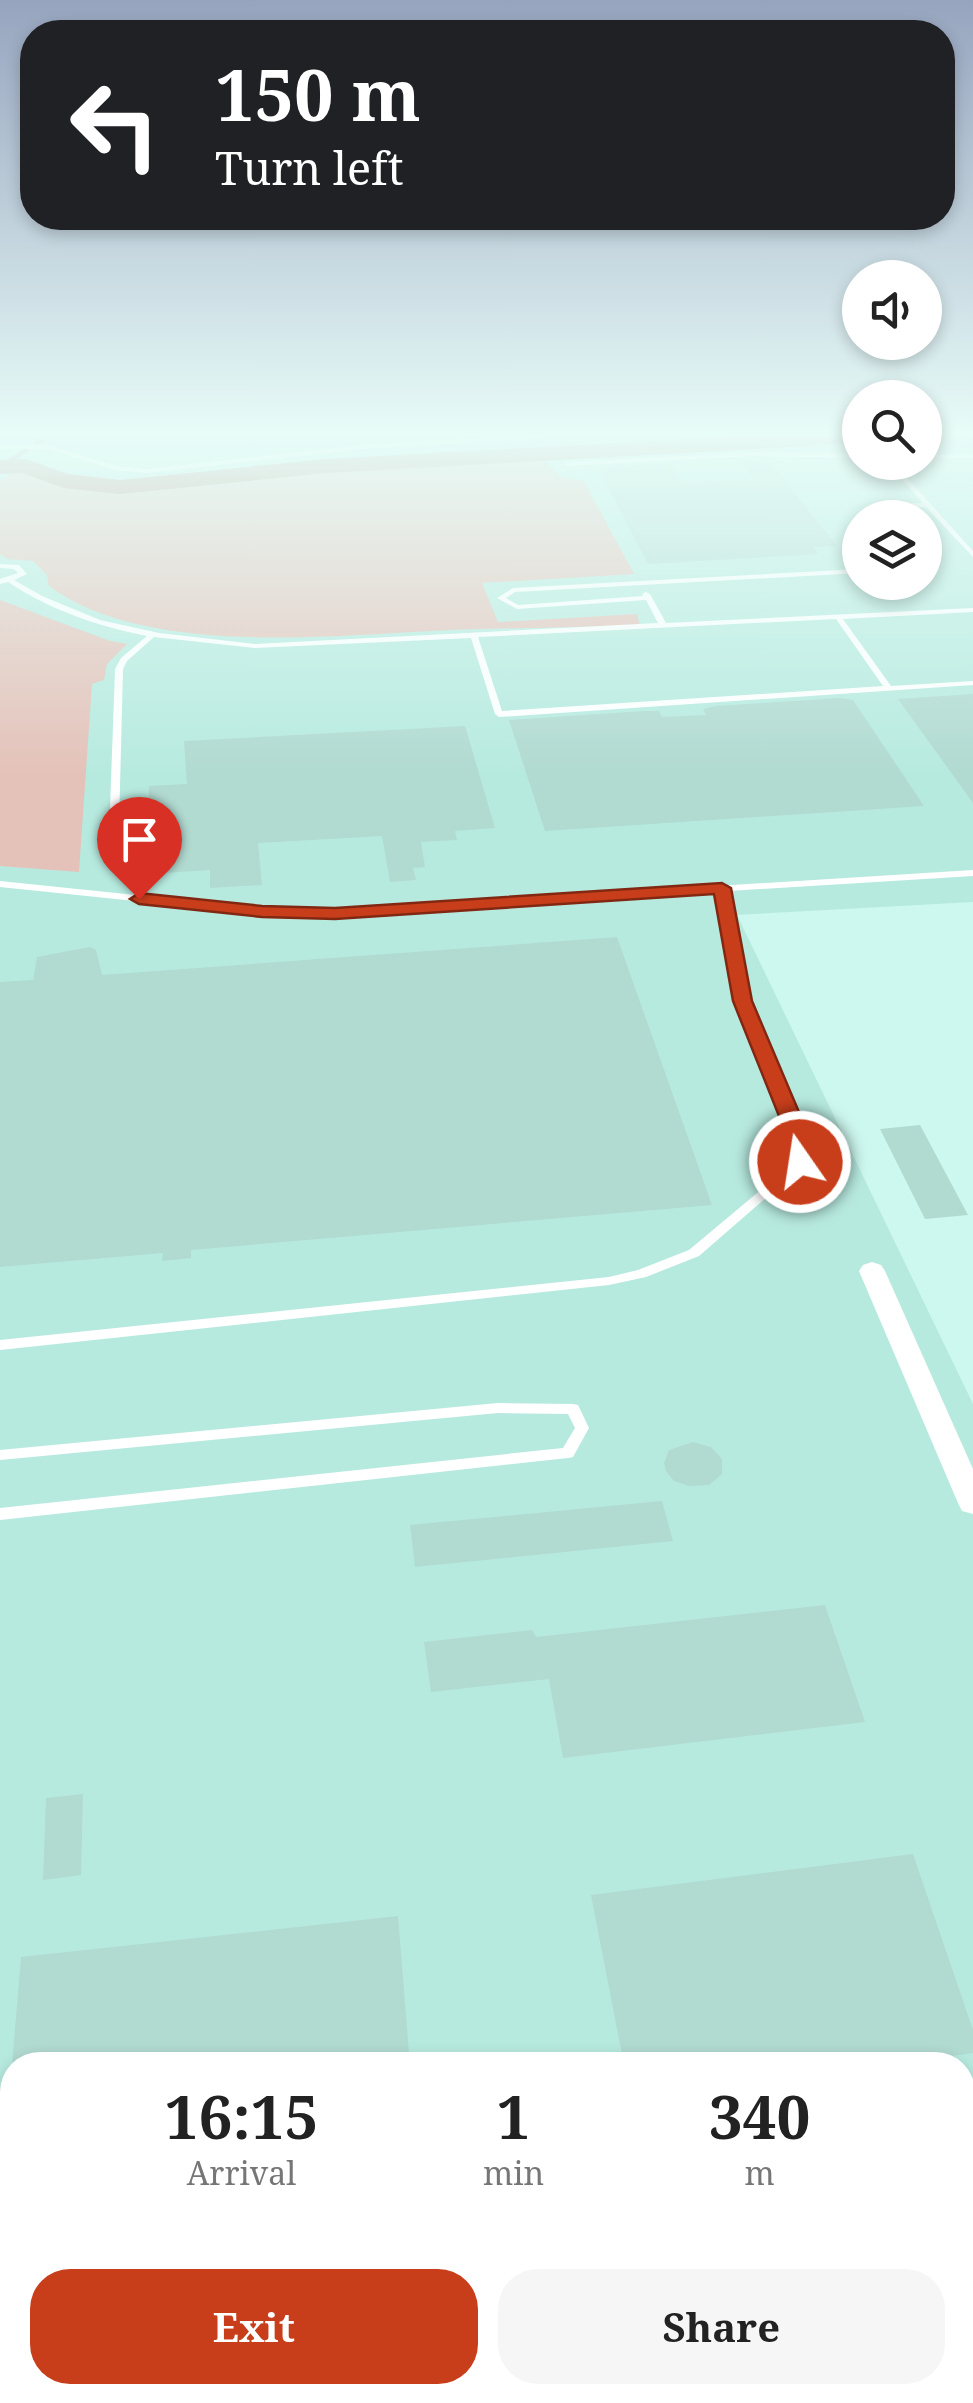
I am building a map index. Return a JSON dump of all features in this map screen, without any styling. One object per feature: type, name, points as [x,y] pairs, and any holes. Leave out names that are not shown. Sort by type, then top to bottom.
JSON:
[{"type":"street","points":[[872,1272],[973,1502]]},
{"type":"lane","points":[[0,566],[22,571],[21,576],[0,582]]},
{"type":"lane","points":[[648,598],[517,607],[500,598],[513,590],[842,572]]},
{"type":"lane","points":[[11,581],[46,604],[152,635],[256,646],[973,610]]},
{"type":"lane","points":[[640,583],[664,627]]},
{"type":"lane","points":[[838,617],[888,686]]},
{"type":"lane","points":[[112,865],[119,670],[124,660],[152,635]]},
{"type":"lane","points":[[475,638],[499,714],[973,683]]},
{"type":"lane","points":[[0,884],[262,911],[335,913],[973,873]]},
{"type":"lane","points":[[0,1345],[609,1281],[640,1274],[694,1253],[800,1162],[796,1131],[742,1001],[722,888]]},
{"type":"lane","points":[[0,1455],[498,1408],[573,1408],[582,1428],[568,1453],[0,1514]]},
{"type":"shaded area","points":[[0,549],[842,549],[842,600],[942,600],[942,549],[973,549],[973,902],[737,915],[973,1404],[973,2052],[0,2052]]},
{"type":"shaded area","points":[[0,549],[621,549],[634,574],[482,583],[498,622],[637,614],[640,626],[298,637],[188,633],[136,624],[89,609],[49,586],[47,575],[33,561],[8,559],[0,554]]},
{"type":"shaded area","points":[[0,600],[127,644],[107,664],[104,680],[92,684],[79,872],[0,866]]},
{"type":"building","points":[[640,549],[815,549],[818,554],[648,564]]},
{"type":"building","points":[[973,694],[973,803],[898,699]]},
{"type":"building","points":[[853,700],[924,806],[545,831],[509,720],[644,711],[659,711],[662,717],[706,715],[703,709],[716,706]]},
{"type":"building","points":[[465,726],[495,828],[455,831],[457,840],[421,842],[425,867],[413,868],[416,880],[390,882],[382,836],[258,843],[262,885],[210,888],[210,870],[147,874],[149,786],[187,784],[184,741]]},
{"type":"building","points":[[617,937],[712,1205],[191,1250],[191,1258],[162,1261],[163,1253],[0,1267],[0,982],[33,980],[37,957],[90,947],[96,950],[102,975]]},
{"type":"building","points":[[920,1125],[968,1215],[925,1219],[880,1129]]},
{"type":"building","points":[[693,1442],[711,1447],[722,1459],[722,1474],[709,1485],[689,1486],[674,1481],[666,1471],[664,1463],[669,1450]]},
{"type":"building","points":[[662,1501],[673,1541],[415,1567],[410,1525]]},
{"type":"building","points":[[825,1605],[865,1722],[563,1758],[549,1679],[431,1692],[424,1642],[532,1630],[536,1637]]},
{"type":"building","points":[[83,1794],[81,1875],[43,1880],[46,1798]]},
{"type":"building","points":[[913,1854],[973,2030],[973,2052],[621,2052],[591,1895]]},
{"type":"building","points":[[398,1916],[409,2052],[13,2052],[21,1957]]},
{"type":"route","points":[[139,899],[262,911],[335,913],[722,888],[742,1001],[796,1131],[800,1162]]}]
